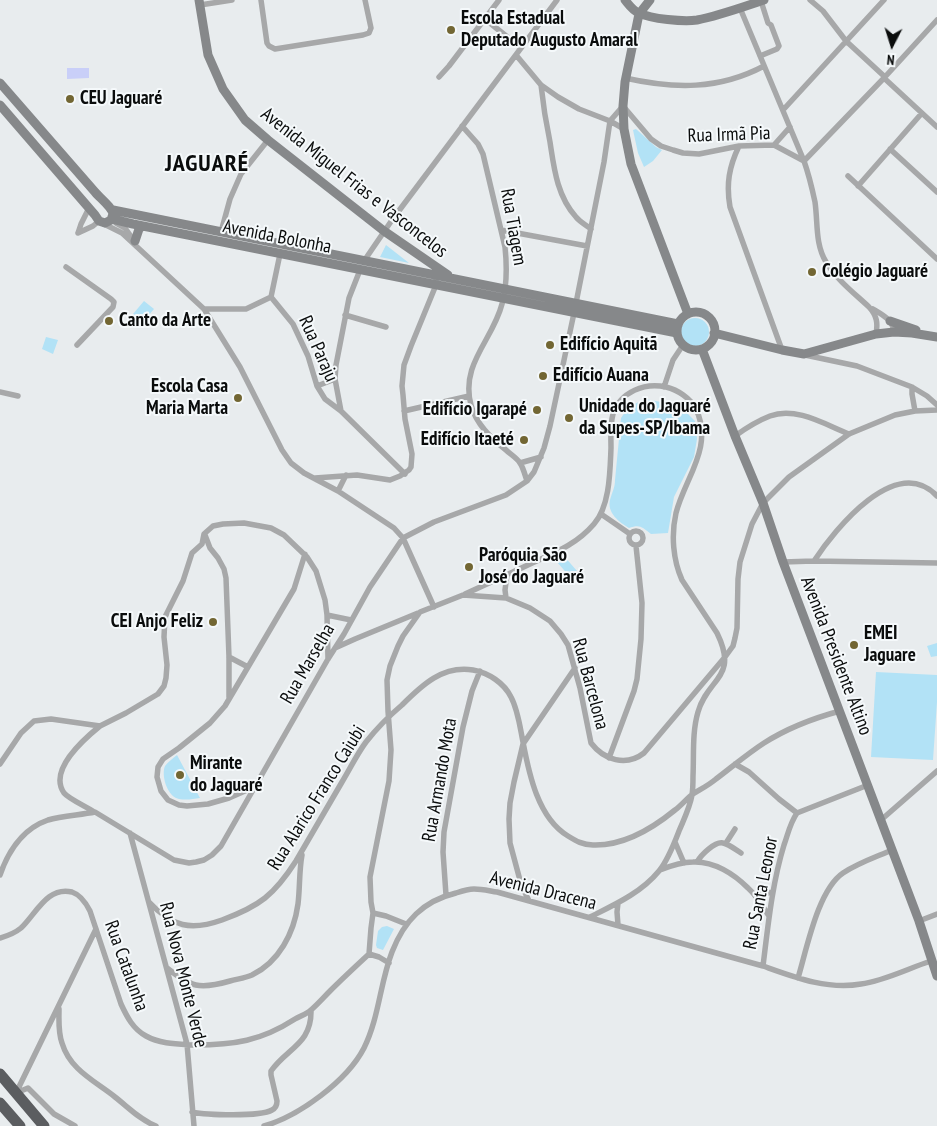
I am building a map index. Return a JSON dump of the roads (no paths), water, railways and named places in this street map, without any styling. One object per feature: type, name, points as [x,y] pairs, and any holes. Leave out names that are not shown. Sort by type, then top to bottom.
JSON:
[{"type":"highway","points":[[0,1074],[44,1126]]},
{"type":"highway","points":[[0,1103],[20,1126]]},
{"type":"main road","points":[[625,0],[639,14],[671,20],[696,20],[762,0]]},
{"type":"main road","points":[[650,0],[639,14],[623,90],[624,129],[631,164],[688,314]]},
{"type":"main road","name":"Avenida Miguel Frias e Vasconcelos","points":[[199,2],[208,55],[223,89],[245,120],[436,271],[452,278]]},
{"type":"main road","points":[[0,83],[104,215]]},
{"type":"main road","points":[[14,99],[1,107],[104,215]]},
{"type":"main road","name":"Avenida Bolonha","points":[[104,215],[142,226],[436,285],[504,294],[678,328]]},
{"type":"main road","name":"Avenida Bolonha","points":[[104,215],[222,232],[364,261],[436,271]]},
{"type":"main road","points":[[136,245],[139,229],[142,226]]},
{"type":"main road","name":"Avenida Bolonha","points":[[452,278],[504,294]]},
{"type":"main road","points":[[696,312],[707,316],[713,326],[714,333],[710,342],[702,348],[692,350],[683,345],[679,340],[678,328],[684,316],[688,314],[696,312]]},
{"type":"main road","points":[[890,321],[934,336]]},
{"type":"main road","points":[[714,333],[804,354],[876,334],[894,332],[934,336]]},
{"type":"main road","name":"Avenida Presidente Altino","points":[[702,348],[735,436],[763,503],[783,562],[919,921],[937,976]]},
{"type":"street","points":[[199,2],[232,0]]},
{"type":"street","points":[[261,0],[267,43],[275,49],[363,35],[369,32],[371,28],[365,0]]},
{"type":"street","points":[[439,77],[450,66],[499,0]]},
{"type":"street","points":[[364,261],[384,231],[557,0]]},
{"type":"street","points":[[760,56],[777,50],[779,46],[771,25],[768,23],[762,0]]},
{"type":"street","points":[[810,0],[823,11],[846,41],[937,127]]},
{"type":"street","points":[[783,110],[884,0]]},
{"type":"street","points":[[740,8],[804,161],[811,182],[818,240],[822,253],[835,274],[869,307],[876,317],[876,334]]},
{"type":"street","points":[[485,19],[521,48]]},
{"type":"street","points":[[804,161],[885,78],[937,20]]},
{"type":"street","points":[[516,55],[541,85],[558,97],[572,106],[624,129]]},
{"type":"street","points":[[626,78],[664,85],[709,85],[751,73],[764,66]]},
{"type":"street","points":[[541,85],[559,188],[577,218],[591,229]]},
{"type":"street","points":[[610,122],[623,106]]},
{"type":"street","name":"Rua Irmã Pia","points":[[623,106],[651,139],[661,146],[672,150],[699,154],[739,146],[774,145],[804,161]]},
{"type":"street","points":[[858,186],[922,114]]},
{"type":"street","name":"Rua Marselha","points":[[204,534],[202,544],[192,553],[183,581],[165,617],[164,637],[167,665],[164,686],[152,699],[100,726],[84,740],[65,762],[60,778],[61,785],[67,795],[174,860],[189,863],[204,860],[221,846],[370,587],[403,538],[434,522],[506,495],[526,481],[534,472],[541,457],[550,426],[591,229],[610,122]]},
{"type":"street","name":"Rua Tiagem","points":[[462,126],[478,144],[483,154],[507,263],[502,305],[492,330],[472,366],[470,396],[474,412],[482,427],[520,463]]},
{"type":"street","points":[[774,145],[790,127]]},
{"type":"street","points":[[222,232],[230,199],[241,174],[268,140]]},
{"type":"street","points":[[739,146],[733,160],[727,193],[730,207],[782,350]]},
{"type":"street","points":[[890,149],[937,192]]},
{"type":"street","points":[[848,176],[937,259]]},
{"type":"street","points":[[104,215],[204,309],[240,367],[282,450],[291,462],[304,473],[338,491],[394,528],[403,538],[434,607]]},
{"type":"street","points":[[501,230],[587,246]]},
{"type":"street","points":[[204,309],[246,308],[271,296],[280,254]]},
{"type":"street","points":[[66,267],[114,302],[114,305],[78,345]]},
{"type":"street","points":[[341,411],[335,379],[336,365],[349,298],[360,270]]},
{"type":"street","points":[[315,478],[346,475],[369,476],[390,480],[405,474],[411,466],[412,454],[404,411],[402,386],[404,365],[436,285],[436,271]]},
{"type":"street","name":"Rua Paraju","points":[[271,296],[293,324],[308,356],[316,386],[325,399],[341,411],[405,474]]},
{"type":"street","points":[[869,307],[881,313],[890,321],[894,332]]},
{"type":"street","points":[[345,315],[386,327]]},
{"type":"street","points":[[664,387],[673,360],[683,345]]},
{"type":"street","points":[[804,354],[857,366],[912,387],[937,405]]},
{"type":"street","points":[[316,386],[335,379]]},
{"type":"street","points":[[463,595],[574,543],[593,525],[601,514],[610,475],[612,424],[615,409],[623,399],[640,388],[653,386],[671,389],[684,395],[693,405],[699,418],[702,437],[697,461],[677,511],[673,534],[674,550],[682,580],[721,641],[725,657],[725,667],[702,701],[696,718],[692,794],[675,842],[660,870],[638,890],[618,903],[590,917]]},
{"type":"street","points":[[912,387],[915,411]]},
{"type":"street","points":[[0,392],[18,396]]},
{"type":"street","points":[[404,411],[470,396]]},
{"type":"street","points":[[636,546],[642,603],[637,679],[609,758],[621,761],[633,760],[644,753],[733,646],[737,628],[740,562],[752,524],[763,503],[789,477],[849,434],[895,415],[915,411],[937,410]]},
{"type":"street","points":[[735,436],[754,423],[770,416],[784,414],[808,417],[849,434]]},
{"type":"street","points":[[526,481],[520,463],[541,457]]},
{"type":"street","points":[[338,491],[346,475]]},
{"type":"street","points":[[814,561],[822,548],[860,506],[886,488],[913,483],[925,487],[937,496]]},
{"type":"street","points":[[601,514],[630,534]]},
{"type":"street","points":[[229,697],[226,578],[224,569],[210,548],[204,534],[213,526],[244,523],[265,526],[284,535],[305,554],[316,571],[325,600],[328,659]]},
{"type":"street","points":[[630,534],[637,531],[643,536],[643,542],[636,546]]},
{"type":"street","points":[[630,534],[630,542],[636,546]]},
{"type":"street","points":[[254,787],[208,804],[187,806],[174,804],[168,800],[162,791],[157,772],[160,762],[210,723],[225,706],[294,589],[305,554]]},
{"type":"street","points":[[783,562],[937,563]]},
{"type":"street","points":[[506,598],[507,575]]},
{"type":"street","name":"Rua Barcelona","points":[[335,648],[463,595],[506,598],[530,608],[550,621],[561,634],[568,645],[575,668],[591,743],[595,749],[609,758]]},
{"type":"street","points":[[389,962],[368,954],[373,913],[370,877],[391,767],[387,680],[390,666],[403,636],[420,612]]},
{"type":"street","points":[[327,615],[351,620]]},
{"type":"street","points":[[229,657],[248,667]]},
{"type":"street","points":[[529,901],[521,884],[511,849],[509,827],[510,803],[523,744],[575,668]]},
{"type":"street","name":"Rua Alarico Franco Caiubi","points":[[149,902],[158,912],[172,921],[188,926],[204,926],[251,908],[265,898],[284,880],[366,743],[388,718],[420,688],[440,675],[455,670],[480,671],[504,686],[511,697],[518,718],[530,777],[543,810],[558,829],[583,844],[612,844],[637,834],[676,810],[692,794],[706,786],[764,743],[783,733],[840,711]]},
{"type":"street","name":"Rua Armando Mota","points":[[446,895],[443,852],[444,832],[463,727],[472,691],[480,671]]},
{"type":"street","points":[[0,764],[21,733],[34,721],[52,719],[100,726]]},
{"type":"street","points":[[745,757],[749,772]]},
{"type":"street","points":[[735,764],[749,772],[797,813],[868,785]]},
{"type":"street","points":[[881,820],[937,771]]},
{"type":"street","points":[[0,875],[12,847],[30,830],[48,820],[94,812]]},
{"type":"street","name":"Rua Santa Leonor","points":[[763,966],[769,916],[780,860],[791,821],[797,813]]},
{"type":"street","points":[[726,843],[735,829]]},
{"type":"street","name":"Rua Nova Monte Verde","points":[[130,833],[187,1044],[194,1126]]},
{"type":"street","points":[[675,842],[684,863]]},
{"type":"street","points":[[698,862],[705,852],[721,842],[726,843],[741,853]]},
{"type":"street","points":[[166,968],[185,981],[202,986],[214,986],[245,977],[258,971],[271,961],[280,951],[290,934],[296,917],[303,848]]},
{"type":"street","points":[[798,978],[817,914],[829,888],[843,873],[892,850]]},
{"type":"street","points":[[660,870],[684,863],[708,863],[722,869],[748,888],[769,916]]},
{"type":"street","points":[[284,880],[292,879],[299,884]]},
{"type":"street","name":"Avenida Dracena","points":[[264,1126],[314,1100],[339,1080],[350,1068],[364,1047],[371,1031],[391,954],[406,924],[428,904],[446,895],[473,889],[497,892],[763,966],[798,978],[830,985],[860,984],[877,980],[931,960]]},
{"type":"street","name":"Rua Catalunha","points":[[0,938],[19,930],[45,900],[56,893],[62,891],[75,893],[84,900],[90,911],[121,1004],[130,1023],[144,1036],[172,1044],[212,1045],[255,1039],[269,1034],[311,1010],[368,954]]},
{"type":"street","points":[[755,895],[773,892]]},
{"type":"street","points":[[618,903],[618,926]]},
{"type":"street","points":[[373,913],[406,924]]},
{"type":"street","points":[[919,921],[937,914]]},
{"type":"street","points":[[16,1093],[96,929]]},
{"type":"street","points":[[59,1005],[61,1043],[74,1065],[141,1119],[156,1126]]},
{"type":"street","points":[[192,1112],[217,1115],[245,1114],[262,1113],[274,1109],[277,1101],[270,1076],[271,1071],[307,1033],[311,1010]]},
{"type":"street","points":[[16,1093],[28,1088],[54,1114],[75,1126]]},
{"type":"place","name":"Escola Estadual Deputado Augusto Amaral","points":[[451,30]]},
{"type":"place","name":"CEU Jaguaré","points":[[70,99]]},
{"type":"place","name":"Colégio Jaguaré","points":[[812,272]]},
{"type":"place","name":"Canto da Arte","points":[[109,321]]},
{"type":"place","name":"Edifício Aquitã","points":[[550,345]]},
{"type":"place","name":"Edifício Auana","points":[[543,376]]},
{"type":"place","name":"Escola Casa Maria Marta","points":[[238,398]]},
{"type":"place","name":"Edifício Igarapé","points":[[537,410]]},
{"type":"place","name":"Unidade do Jaguaré da Supes-SP/Ibama","points":[[569,418]]},
{"type":"place","name":"Edifício Itaeté","points":[[524,440]]},
{"type":"place","name":"Paróquia São José do Jaguaré","points":[[469,567]]},
{"type":"place","name":"CEI Anjo Feliz","points":[[213,622]]},
{"type":"place","name":"EMEI Jaguare","points":[[854,645]]},
{"type":"place","name":"Mirante do Jaguaré","points":[[180,775]]},
{"type":"district","name":"JAGUARÉ","points":[[207,164]]}]
